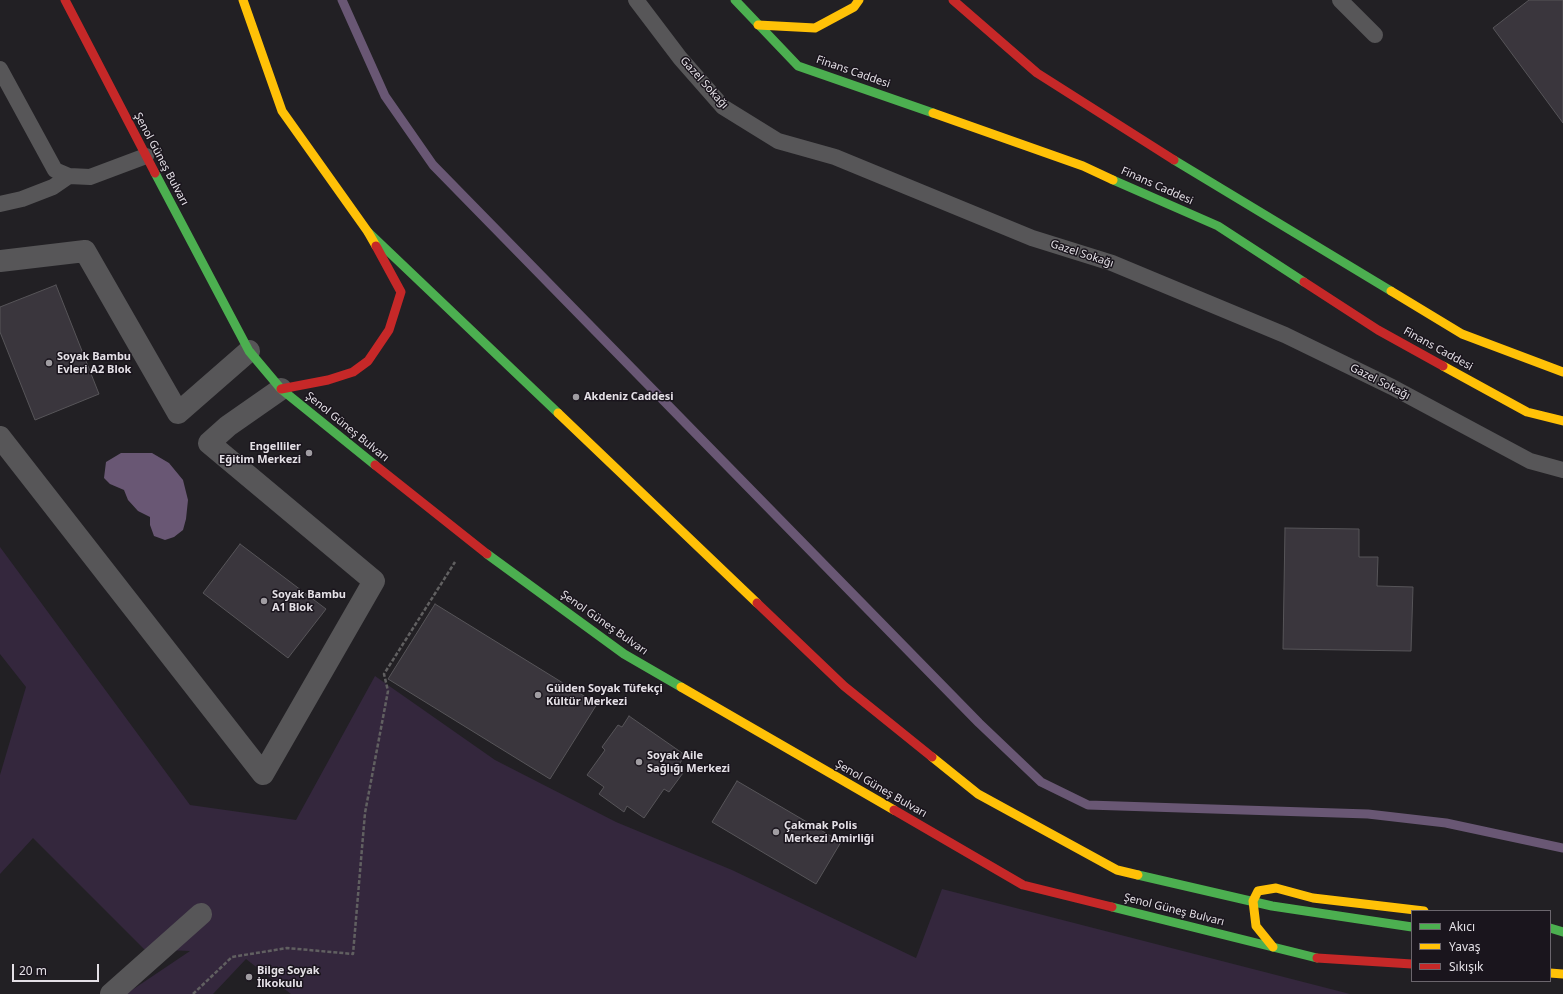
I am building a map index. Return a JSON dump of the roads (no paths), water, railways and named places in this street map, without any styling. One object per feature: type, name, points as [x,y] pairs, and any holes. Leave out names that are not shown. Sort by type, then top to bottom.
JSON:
[{"type":"main road","name":"Şenol Güneş Bulvarı","points":[[64,0],[249,351],[280,389],[471,542],[624,654],[1023,885],[1317,958],[1411,964]]},
{"type":"main road","points":[[243,0],[282,111],[368,232],[401,292],[389,330],[368,361],[353,372],[328,380],[280,389]]},
{"type":"main road","name":"Finans Caddesi","points":[[735,0],[798,66],[1083,166],[1218,226],[1378,330],[1527,412],[1563,421]]},
{"type":"main road","points":[[758,25],[815,28],[854,7],[859,0]]},
{"type":"main road","points":[[953,0],[1037,73],[1155,148],[1462,334],[1563,372]]},
{"type":"main road","points":[[368,232],[844,686],[978,794],[1117,870],[1272,906],[1411,927]]},
{"type":"main road","points":[[1273,947],[1256,926],[1253,901],[1258,891],[1276,888],[1313,898],[1415,910]]},
{"type":"main road","points":[[1551,928],[1563,932]]},
{"type":"main road","points":[[1551,938],[1563,938]]},
{"type":"main road","points":[[1551,974],[1563,974]]},
{"type":"street","points":[[0,261],[85,251],[178,413],[249,351]]},
{"type":"street","points":[[0,437],[263,774],[374,581],[209,443],[228,426],[280,389]]},
{"type":"street","points":[[111,994],[201,914]]},
{"type":"lane","name":"Gazel Sokağı","points":[[636,0],[680,58],[723,107],[778,141],[835,157],[1032,238],[1112,263],[1285,335],[1392,388],[1530,461],[1563,470]]},
{"type":"lane","points":[[1340,0],[1376,34]]},
{"type":"lane","points":[[0,69],[55,170],[69,176],[90,177],[146,156]]},
{"type":"lane","points":[[0,204],[22,199],[53,187],[69,176]]},
{"type":"waterway","points":[[342,0],[385,96],[433,165],[979,723],[1041,782],[1088,805],[1368,814],[1446,823],[1563,848]]},
{"type":"place","name":"Soyak Bambu Evleri A2 Blok","points":[[49,363]]},
{"type":"place","name":"Akdeniz Caddesi","points":[[576,397]]},
{"type":"place","name":"Engelliler Eğitim Merkezi","points":[[309,453]]},
{"type":"place","name":"Soyak Bambu A1 Blok","points":[[264,601]]},
{"type":"place","name":"Gülden Soyak Tüfekçi Kültür Merkezi","points":[[538,695]]},
{"type":"place","name":"Soyak Aile Sağlığı Merkezi","points":[[639,762]]},
{"type":"place","name":"Çakmak Polis Merkezi Amirliği","points":[[776,832]]},
{"type":"place","name":"Bilge Soyak İlkokulu","points":[[249,977]]}]
